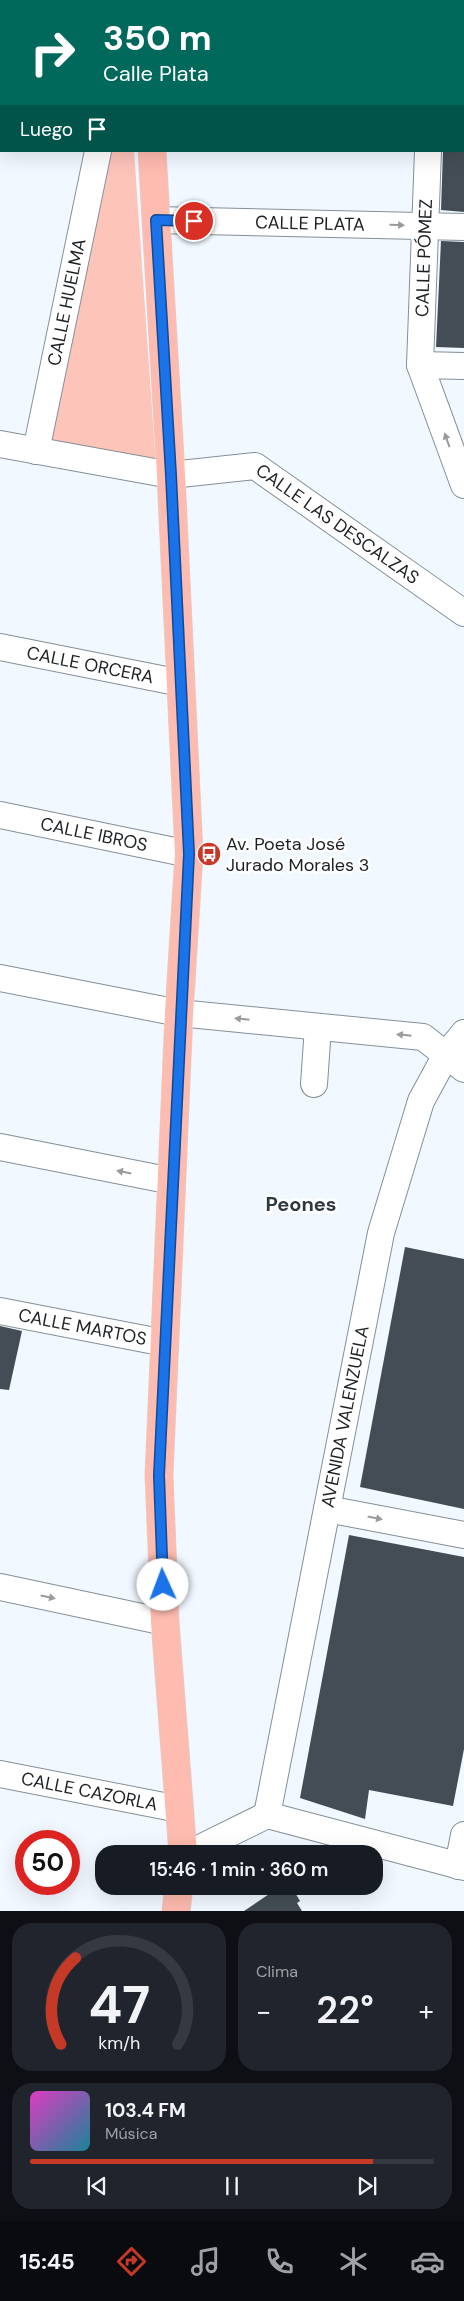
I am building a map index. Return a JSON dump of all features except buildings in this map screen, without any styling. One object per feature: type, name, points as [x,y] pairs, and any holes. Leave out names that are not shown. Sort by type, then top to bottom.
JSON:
[{"type":"main road","points":[[152,152],[171,475],[189,854],[159,1475],[165,1622],[182,1845]]},
{"type":"main road","points":[[176,1911],[179,1895]]},
{"type":"street","name":"CALLE HUELMA","points":[[36,451],[98,152]]},
{"type":"street","name":"CALLE PÓMEZ","points":[[420,365],[428,152]]},
{"type":"street","name":"CALLE PLATA","points":[[156,220],[464,227]]},
{"type":"street","points":[[464,366],[420,365],[464,485]]},
{"type":"street","name":"CALLE LAS DESCALZAS","points":[[0,444],[171,475],[255,466],[464,613]]},
{"type":"street","name":"CALLE ORCERA","points":[[1,653],[180,683]]},
{"type":"street","name":"CALLE IBROS","points":[[0,814],[189,854]]},
{"type":"street","points":[[0,978],[180,1013],[423,1037],[455,1062]]},
{"type":"street","points":[[314,1084],[318,1027]]},
{"type":"street","name":"AVENIDA VALENZUELA","points":[[268,1814],[381,1233],[421,1101],[455,1062],[464,1033]]},
{"type":"street","points":[[0,1147],[172,1181]]},
{"type":"street","name":"CALLE MARTOS","points":[[0,1311],[165,1343]]},
{"type":"street","points":[[327,1509],[464,1535]]},
{"type":"street","points":[[0,1587],[165,1622]]},
{"type":"street","name":"CALLE CAZORLA","points":[[0,1774],[179,1809]]},
{"type":"street","points":[[206,1845],[268,1814],[461,1867],[464,1835]]},
{"type":"shaded area","points":[[100,152],[134,152],[156,466],[45,444]]},
{"type":"place","name":"Av. Poeta José Jurado Morales 3","points":[[209,854]]},
{"type":"district","name":"Peones","points":[[301,1204]]},
{"type":"route","points":[[163,1585],[159,1475],[189,854],[171,475],[156,220],[194,221]]}]
